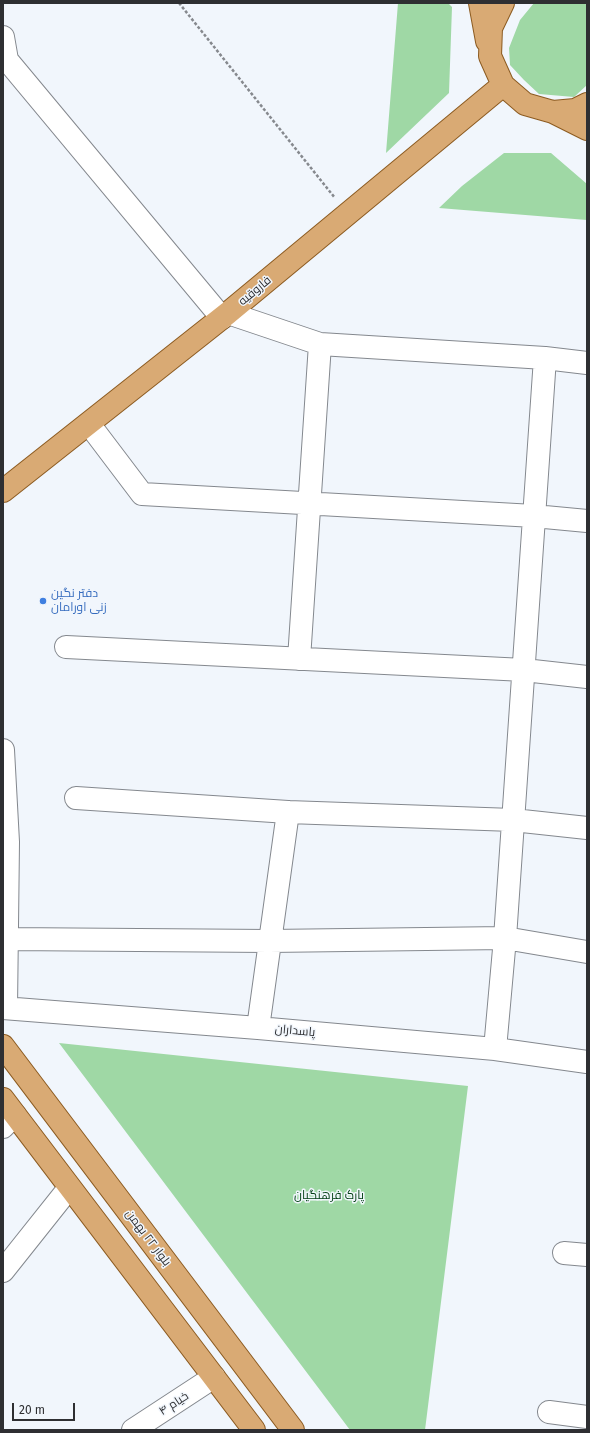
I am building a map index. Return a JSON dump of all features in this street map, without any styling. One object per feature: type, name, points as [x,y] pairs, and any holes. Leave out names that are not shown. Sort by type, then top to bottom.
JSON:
[{"type":"main road","points":[[480,3],[490,56],[503,85],[525,104],[553,112],[587,129]]},
{"type":"main road","points":[[490,56],[491,28],[503,3]]},
{"type":"main road","name":"فاروقیه","points":[[3,492],[225,315],[503,85]]},
{"type":"main road","points":[[553,112],[575,110],[587,104]]},
{"type":"main road","name":"بلوار ۲۲ بهمن","points":[[3,1046],[293,1430]]},
{"type":"main road","points":[[7,1114],[69,1188],[254,1430]]},
{"type":"street","points":[[3,37],[7,60],[225,315],[320,344],[545,358],[587,363]]},
{"type":"street","points":[[299,659],[320,344]]},
{"type":"street","points":[[495,1049],[505,938],[545,358]]},
{"type":"street","points":[[89,424],[142,494],[534,516],[587,521]]},
{"type":"street","points":[[66,647],[524,670],[587,677]]},
{"type":"street","points":[[3,750],[8,842],[8,939],[5,1008]]},
{"type":"street","points":[[76,798],[288,812],[513,820],[587,828]]},
{"type":"street","points":[[258,1028],[268,942],[288,812]]},
{"type":"street","points":[[8,939],[268,942],[505,938],[587,952]]},
{"type":"street","name":"پاسداران","points":[[5,1008],[495,1049],[587,1062]]},
{"type":"street","points":[[3,1271],[69,1188]]},
{"type":"street","points":[[564,1253],[587,1255]]},
{"type":"street","name":"خیام ۴","points":[[133,1430],[214,1377]]},
{"type":"street","points":[[549,1412],[587,1417]]},
{"type":"path","points":[[179,3],[348,214]]},
{"type":"green space","points":[[398,3],[448,3],[452,7],[449,93],[386,153]]},
{"type":"green space","points":[[534,3],[585,3],[587,6],[587,85],[574,97],[539,94],[510,65],[509,48],[520,20]]},
{"type":"green space","points":[[504,153],[551,153],[587,184],[587,220],[439,208],[462,186]]},
{"type":"green space","name":"پارک فرهنگیان","points":[[59,1043],[468,1086],[425,1430],[350,1430]]},
{"type":"place","name":"دفتر نگین زنی اورامان","points":[[43,601]]}]
